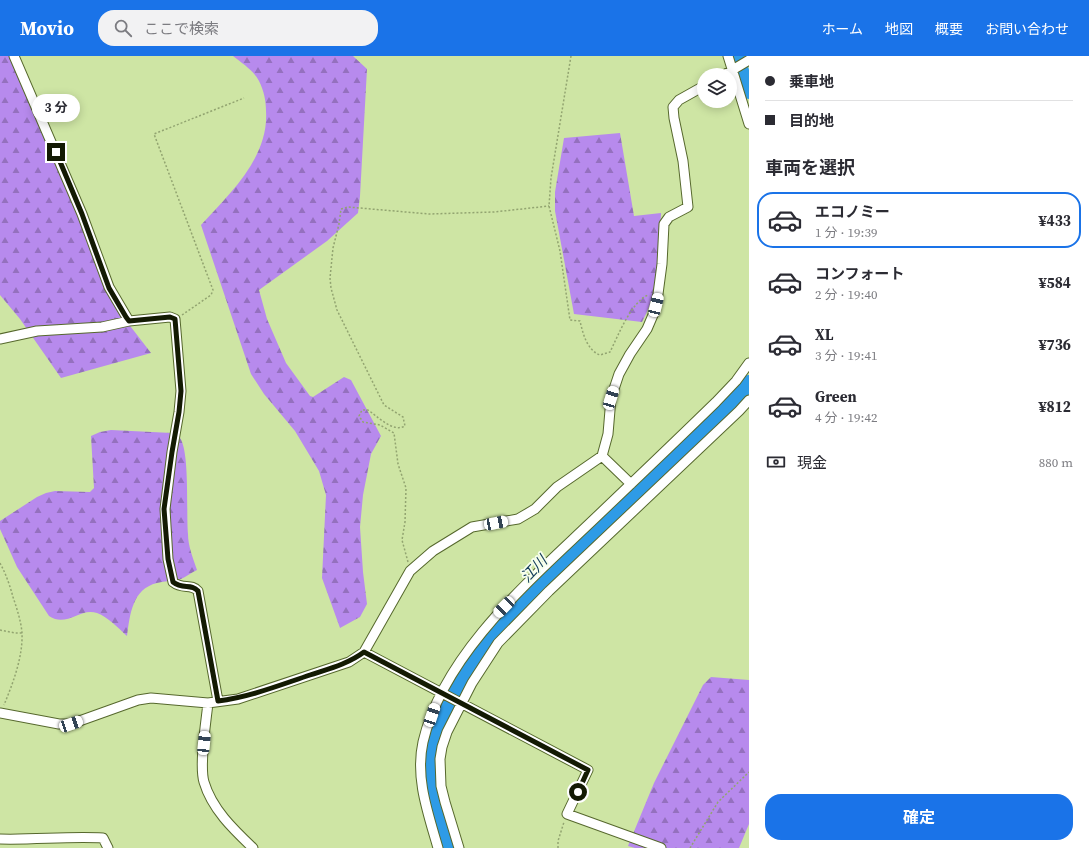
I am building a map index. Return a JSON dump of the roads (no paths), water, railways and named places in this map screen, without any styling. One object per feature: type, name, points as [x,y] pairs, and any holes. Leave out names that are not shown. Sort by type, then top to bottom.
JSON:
[{"type":"street","points":[[14,56],[82,214],[109,288],[129,321]]},
{"type":"street","points":[[728,56],[734,68]]},
{"type":"street","points":[[736,68],[748,60]]},
{"type":"street","points":[[737,80],[749,124]]},
{"type":"street","points":[[1,709],[60,724],[71,724],[138,700],[151,698],[208,703],[238,699],[349,662],[364,652],[410,571],[433,551],[472,528],[518,518],[535,509],[557,487],[602,456],[608,434],[611,398],[619,374],[630,354],[647,329],[653,315],[658,294],[662,264],[664,224],[669,217],[688,207],[683,161],[673,107],[679,100],[697,90]]},
{"type":"street","points":[[0,339],[37,331],[102,327],[129,321],[170,317],[175,319],[181,391],[164,509],[168,559],[173,582],[180,587],[193,587],[198,591],[218,701]]},
{"type":"street","points":[[438,848],[425,801],[420,774],[423,742],[434,707],[443,694],[456,668],[495,617],[716,402],[736,381],[749,363]]},
{"type":"street","points":[[459,848],[445,802],[439,770],[442,746],[459,703],[498,643],[549,591],[740,411],[749,400]]},
{"type":"street","points":[[602,456],[631,484]]},
{"type":"street","points":[[364,652],[588,770],[567,814],[661,848]]},
{"type":"street","points":[[208,703],[202,765],[204,782],[222,817],[253,848]]},
{"type":"street","points":[[0,840],[74,837],[103,838],[108,848]]},
{"type":"waterway","name":"江川","points":[[737,56],[749,92]]},
{"type":"waterway","name":"江川","points":[[449,848],[433,793],[430,764],[436,734],[448,705],[467,670],[491,637],[563,564],[722,412],[742,392],[749,382]]}]
